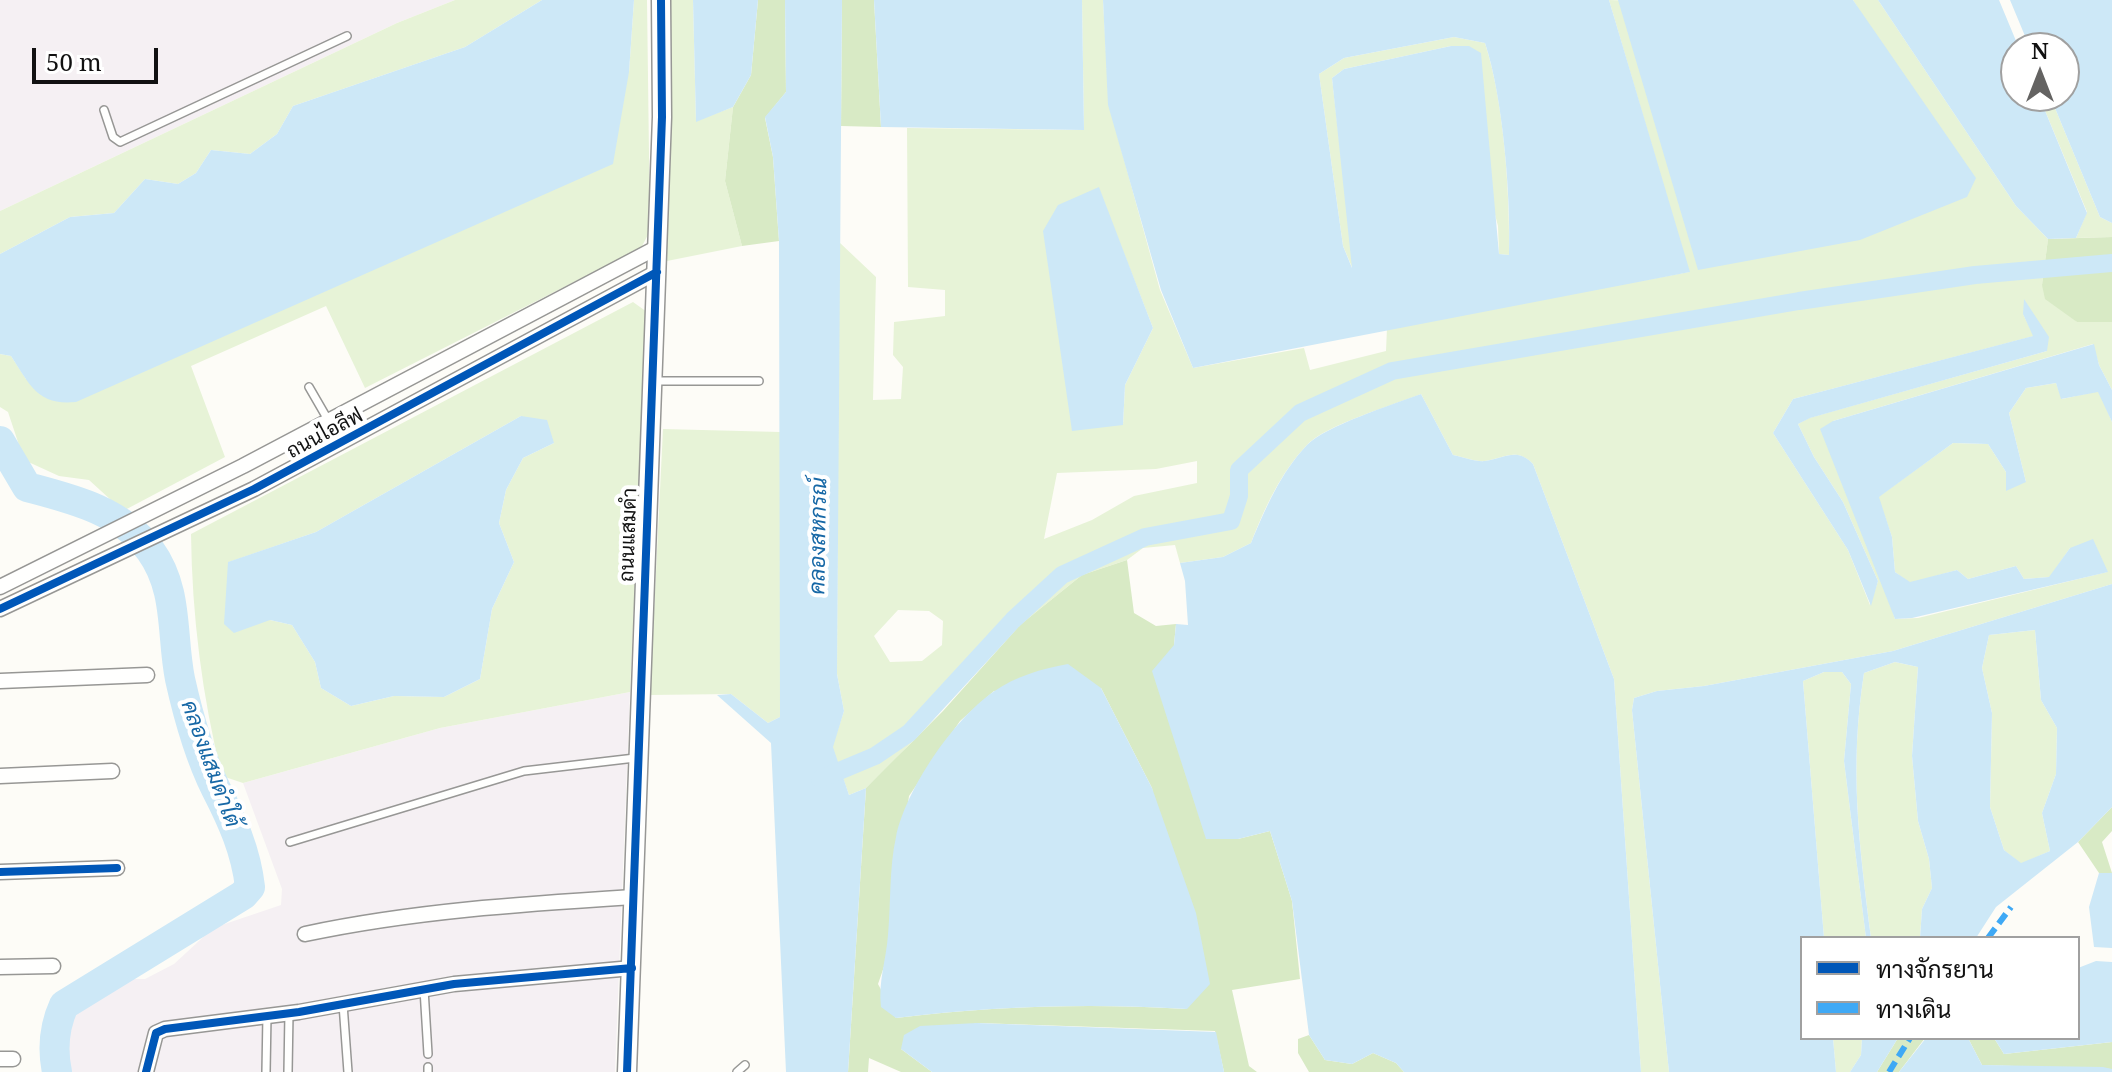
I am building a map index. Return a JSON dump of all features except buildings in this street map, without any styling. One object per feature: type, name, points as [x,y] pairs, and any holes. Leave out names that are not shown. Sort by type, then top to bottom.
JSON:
[{"type":"street","name":"ถนนแสมดำ","points":[[627,1072],[662,117],[661,0]]},
{"type":"street","name":"ถนนไอลีฟ","points":[[0,587],[243,466],[656,248]]},
{"type":"street","name":"ถนนไอลีฟ","points":[[0,609],[342,444],[657,272]]},
{"type":"street","points":[[0,681],[147,675]]},
{"type":"street","points":[[0,776],[112,771]]},
{"type":"street","points":[[0,872],[117,868]]},
{"type":"street","points":[[305,934],[375,919],[442,911],[633,897]]},
{"type":"street","points":[[0,967],[53,966]]},
{"type":"street","points":[[146,1072],[156,1033],[165,1029],[289,1013],[424,989],[632,968]]},
{"type":"lane","points":[[104,110],[113,137],[120,142],[347,36]]},
{"type":"lane","points":[[651,381],[759,381]]},
{"type":"lane","points":[[309,387],[342,444]]},
{"type":"lane","points":[[290,842],[524,771],[638,757]]},
{"type":"lane","points":[[424,989],[428,1054]]},
{"type":"lane","points":[[343,1004],[348,1072]]},
{"type":"lane","points":[[288,1072],[289,1013]]},
{"type":"lane","points":[[266,1072],[267,1015]]},
{"type":"lane","points":[[737,1072],[745,1065]]},
{"type":"shaded area","points":[[0,0],[455,0],[397,23],[0,211]]},
{"type":"shaded area","points":[[630,692],[615,1072],[66,1072],[69,1013],[127,979],[145,979],[174,964],[213,928],[281,905],[282,889],[243,783],[440,728]]},
{"type":"green space","points":[[455,0],[542,0],[465,47],[293,106],[277,134],[250,154],[211,150],[196,173],[178,184],[145,179],[114,213],[70,217],[0,254],[0,211],[397,23]]},
{"type":"green space","points":[[634,0],[647,0],[650,231],[641,248],[365,388],[326,306],[191,366],[225,457],[123,511],[89,480],[59,476],[24,460],[8,412],[0,407],[0,354],[11,356],[26,379],[629,72]]},
{"type":"green space","points":[[669,0],[693,0],[696,121],[733,107],[725,181],[742,246],[667,261]]},
{"type":"green space","points":[[758,0],[785,0],[786,92],[765,118],[773,157],[779,241],[742,246],[725,181],[733,107],[751,75]]},
{"type":"green space","points":[[842,0],[874,0],[881,127],[841,126]]},
{"type":"green space","points":[[1082,0],[1103,0],[1109,105],[1160,290],[1193,368],[1304,348],[1310,370],[1386,351],[1387,328],[1689,272],[1609,0],[1858,8],[1853,0],[1878,0],[2016,206],[2048,239],[2042,285],[2077,322],[2112,322],[2112,390],[2099,365],[2093,344],[1833,421],[1895,619],[1918,618],[2107,572],[2070,548],[2050,577],[2024,579],[2016,566],[1968,579],[1957,570],[1910,583],[1895,572],[1892,537],[1878,497],[1953,443],[1988,444],[2006,472],[2026,482],[2009,413],[2026,388],[2056,383],[2062,399],[2099,391],[2112,422],[2112,584],[1893,651],[1704,686],[1657,691],[1634,698],[1632,710],[1669,1072],[1641,1072],[1614,679],[1533,464],[1516,455],[1481,461],[1453,455],[1421,394],[1344,423],[1307,445],[1274,491],[1251,543],[1223,557],[1180,563],[1175,545],[1143,548],[1127,560],[1082,575],[1020,625],[866,788],[849,795],[832,747],[844,711],[837,674],[839,242],[876,277],[873,400],[901,399],[903,367],[893,355],[894,322],[945,316],[945,290],[908,287],[907,128],[1084,130]],"holes":[[[1098,187],[1153,328],[1125,385],[1123,425]],[[2023,314],[2047,351],[1809,418],[1798,424],[1814,457],[1843,502],[1878,581],[1870,605],[1848,550],[1773,433],[1793,399],[2034,336]],[[1197,461],[1197,483],[1134,496],[1092,520],[1044,539],[1057,473],[1156,469]],[[898,610],[929,611],[943,621],[942,645],[922,661],[890,662],[874,636]]]},
{"type":"green space","points":[[1454,37],[1485,43],[1492,67],[1504,148],[1509,255],[1499,254],[1498,226],[1451,46],[1344,69],[1332,78],[1354,272],[1343,246],[1319,74],[1344,58]]},
{"type":"green space","points":[[2046,112],[2057,112],[2100,217],[2112,223],[2112,237],[2076,238],[2087,212]]},
{"type":"green space","points":[[2112,237],[2112,322],[2077,322],[2045,299],[2042,285],[2048,239]]},
{"type":"green space","points":[[633,302],[647,312],[630,692],[440,728],[243,783],[222,776],[199,656],[191,534]],"holes":[[[521,416],[554,443],[523,458],[506,490],[499,523],[514,562],[492,609],[480,679],[444,697],[394,696],[351,706],[321,688],[315,662],[292,625],[270,620],[227,591],[229,562],[316,532]]]},
{"type":"green space","points":[[663,429],[780,432],[780,717],[768,723],[731,694],[650,695]]},
{"type":"green space","points":[[1127,560],[1134,613],[1156,626],[1176,624],[1174,645],[1238,839],[1270,831],[1292,901],[1300,979],[1232,990],[1249,1066],[1257,1072],[1224,1072],[1215,1031],[977,1023],[901,1049],[932,1072],[901,1072],[869,1058],[868,1072],[848,1072],[866,788],[943,711],[1020,625],[1082,575]],"holes":[[[1101,688],[1152,788],[1186,1009],[1041,1007],[896,1018],[878,984],[886,961],[909,796],[960,721],[994,691]]]},
{"type":"green space","points":[[2035,630],[2041,700],[2057,728],[2056,774],[2042,813],[2050,851],[2021,864],[2004,850],[1990,807],[1992,713],[1982,668],[1989,635]]},
{"type":"green space","points":[[1895,662],[1918,667],[1912,756],[1918,821],[1929,859],[1932,888],[1922,909],[1920,936],[1871,936],[1856,774],[1864,673]]},
{"type":"green space","points":[[1824,672],[1842,672],[1851,684],[1844,761],[1866,936],[1824,936],[1803,681]]},
{"type":"green space","points":[[2112,807],[2112,831],[2102,842],[2112,873],[2099,873],[2078,842]]},
{"type":"green space","points":[[1309,1035],[1325,1060],[1352,1064],[1373,1053],[1396,1063],[1404,1072],[1309,1072],[1298,1053],[1298,1039]]},
{"type":"green space","points":[[1833,1040],[1862,1040],[1861,1055],[1850,1072],[1836,1072]]},
{"type":"green space","points":[[1897,1040],[1923,1040],[1899,1072],[1877,1072]]},
{"type":"green space","points":[[1969,1040],[1995,1040],[2004,1054],[2112,1042],[2112,1069],[1982,1065]]},
{"type":"water","points":[[542,0],[634,0],[629,72],[613,164],[76,402],[52,401],[44,397],[30,384],[11,356],[0,354],[0,254],[70,217],[114,213],[145,179],[178,184],[196,173],[211,150],[250,154],[277,134],[293,106],[465,47]]},
{"type":"water","points":[[693,0],[758,0],[751,75],[733,107],[696,122]]},
{"type":"water","name":"คลองสหกรณ์","points":[[785,0],[842,0],[837,674],[844,711],[833,747],[849,795],[866,788],[848,1072],[786,1072],[771,743],[717,695],[731,694],[768,723],[780,717],[779,241],[773,157],[765,117],[786,92]]},
{"type":"water","points":[[874,0],[1082,0],[1084,130],[881,127]]},
{"type":"water","points":[[1103,0],[1609,0],[1690,272],[1193,368],[1161,290],[1108,105]],"holes":[[[1454,37],[1485,43],[1497,91],[1504,148],[1509,255],[1499,254],[1481,53],[1469,46],[1451,46],[1344,69],[1332,78],[1352,268],[1343,246],[1319,74],[1344,58]]]},
{"type":"water","points":[[1618,0],[1853,0],[1976,178],[1967,197],[1860,240],[1698,270]]},
{"type":"water","points":[[1878,0],[1999,0],[2012,32],[2000,32],[2000,112],[2046,112],[2087,213],[2076,238],[2048,239],[2016,206]]},
{"type":"water","points":[[2010,0],[2112,0],[2112,223],[2100,217],[2057,112],[2080,112],[2080,32],[2023,32]]},
{"type":"water","points":[[1099,187],[1153,328],[1125,385],[1123,425],[1072,431],[1043,231],[1058,205]]},
{"type":"water","points":[[2024,299],[2049,337],[2047,351],[1798,424],[1814,457],[1843,502],[1878,581],[1871,606],[1848,550],[1773,433],[1793,399],[2033,336],[2023,314]]},
{"type":"water","points":[[2094,344],[2099,365],[2112,390],[2112,422],[2098,392],[2061,399],[2056,383],[2026,388],[2009,413],[2026,482],[2006,491],[2006,472],[1988,444],[1953,443],[1879,497],[1892,537],[1895,572],[1910,582],[1957,570],[1968,579],[2016,566],[2024,579],[2049,577],[2070,548],[2093,539],[2108,572],[1912,618],[1895,619],[1820,429],[1833,421]]},
{"type":"water","points":[[1421,394],[1453,455],[1481,461],[1516,455],[1533,464],[1614,679],[1641,1072],[1404,1072],[1396,1063],[1373,1053],[1352,1064],[1325,1060],[1309,1035],[1292,901],[1270,831],[1238,839],[1206,839],[1152,671],[1174,645],[1176,624],[1188,625],[1185,581],[1180,563],[1223,557],[1251,543],[1282,479],[1307,445],[1329,430]]},
{"type":"water","points":[[521,416],[547,420],[554,443],[523,458],[506,490],[499,523],[514,562],[492,609],[480,679],[444,697],[394,696],[351,706],[321,688],[315,662],[292,625],[270,620],[234,633],[224,624],[228,562],[316,532]]},
{"type":"water","points":[[2112,584],[2112,807],[2078,842],[1996,907],[1977,936],[1920,936],[1922,909],[1932,888],[1929,859],[1918,821],[1912,756],[1918,667],[1895,662],[1864,673],[1856,774],[1871,936],[1866,936],[1844,761],[1851,684],[1842,672],[1824,672],[1803,681],[1824,936],[1800,936],[1800,1040],[1833,1040],[1836,1072],[1669,1072],[1632,710],[1634,698],[1657,691],[1704,686],[1893,651]],"holes":[[[2035,630],[2041,700],[2057,728],[2056,774],[2042,813],[2050,851],[2021,863],[2004,850],[1990,807],[1992,713],[1982,668],[1989,635]]]},
{"type":"water","points":[[1068,664],[1101,688],[1152,788],[1196,913],[1210,984],[1187,1009],[1041,1007],[896,1018],[881,1007],[881,989],[894,849],[901,818],[910,798],[933,757],[978,704],[1020,677]]},
{"type":"water","points":[[2099,873],[2112,873],[2112,948],[2094,947],[2089,907]]},
{"type":"water","points":[[2096,961],[2112,962],[2112,1042],[2004,1054],[1995,1040],[2080,1040],[2080,967]]},
{"type":"water","points":[[977,1023],[1216,1032],[1224,1072],[932,1072],[901,1049],[904,1035],[920,1026]]},
{"type":"water","points":[[1862,1040],[1897,1040],[1877,1072],[1850,1072],[1861,1055]]},
{"type":"water","points":[[1924,1040],[1969,1040],[1982,1065],[2112,1069],[2112,1072],[1899,1072]]},
{"type":"waterway","points":[[820,779],[875,756],[909,733],[1013,620],[1062,575],[1145,537],[1231,521],[1239,496],[1239,470],[1300,413],[1392,371],[1799,301],[1975,275],[2112,263]]},
{"type":"waterway","name":"คลองแสมดำใต้","points":[[0,441],[27,487],[78,502],[110,516],[138,536],[159,565],[170,597],[177,662],[191,721],[210,777],[238,836],[250,887],[243,895],[64,1005],[55,1038],[57,1072]]},
{"type":"marked path","points":[[1989,936],[2011,907]]},
{"type":"marked path","points":[[1889,1072],[1909,1040]]},
{"type":"cycle path","points":[[627,1072],[662,117],[661,0]]},
{"type":"cycle path","points":[[0,609],[254,489],[657,272]]},
{"type":"cycle path","points":[[0,872],[117,868]]},
{"type":"cycle path","points":[[146,1072],[156,1033],[165,1029],[299,1012],[454,984],[632,968]]}]
